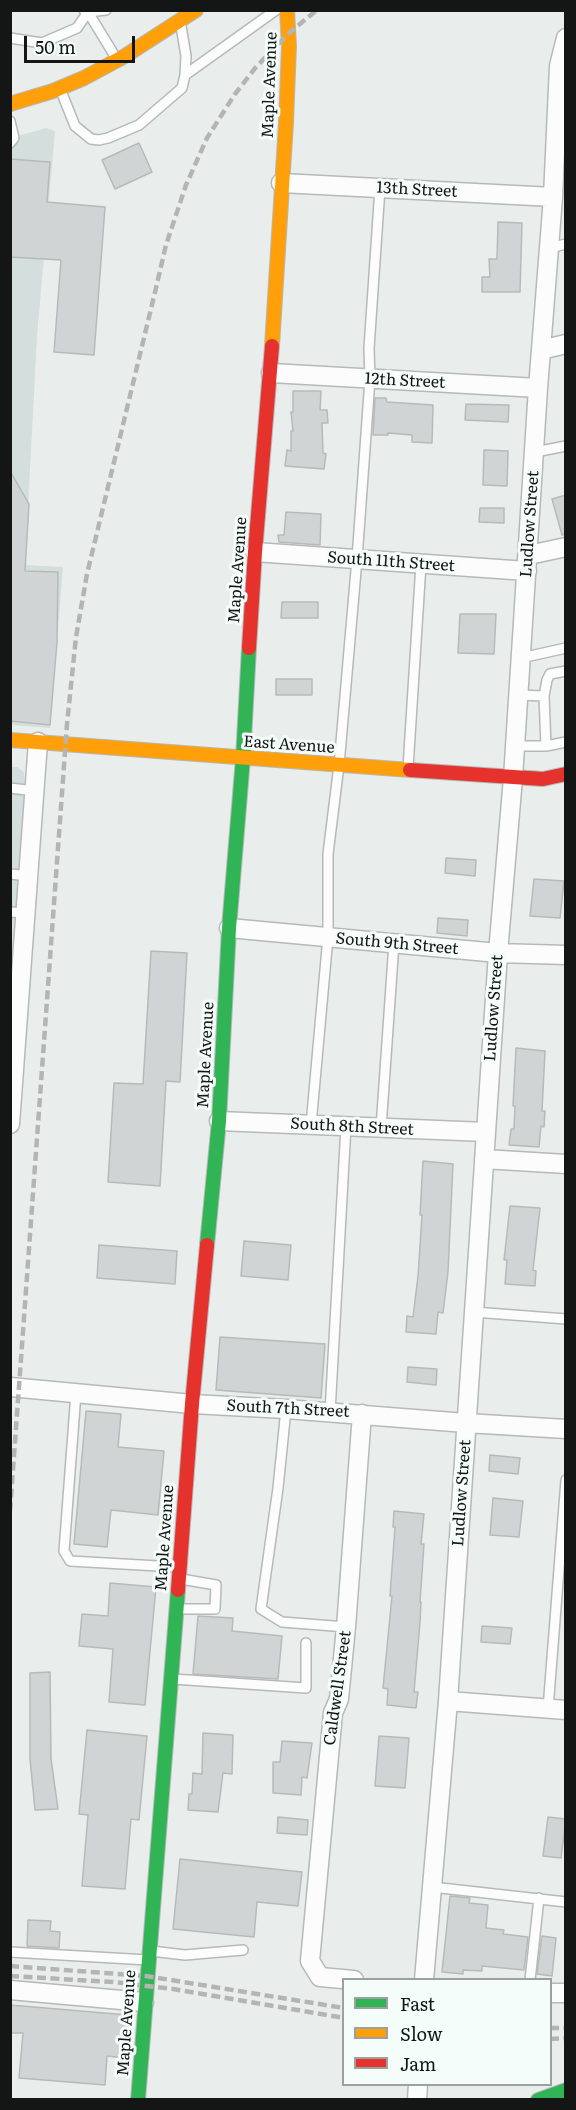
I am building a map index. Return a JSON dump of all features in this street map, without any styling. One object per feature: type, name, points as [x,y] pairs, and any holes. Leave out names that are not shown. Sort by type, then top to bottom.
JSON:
[{"type":"street","points":[[10,104],[60,88],[117,60],[196,10]]},
{"type":"street","name":"Maple Avenue","points":[[138,2100],[178,1573],[219,1121],[229,928],[243,758],[255,552],[271,373],[289,65],[287,10]]},
{"type":"street","name":"Ludlow Street","points":[[424,1978],[448,1701],[498,953],[528,563],[538,388],[557,246],[553,198],[560,141],[559,66],[566,38]]},
{"type":"street","name":"13th Street","points":[[281,183],[553,198]]},
{"type":"street","points":[[542,350],[566,344]]},
{"type":"street","name":"12th Street","points":[[271,373],[538,388]]},
{"type":"street","name":"South 11th Street","points":[[255,552],[421,564],[528,563],[566,547]]},
{"type":"street","name":"East Avenue","points":[[10,740],[513,778],[543,778],[566,774]]},
{"type":"street","points":[[10,1124],[20,875],[35,791],[38,742]]},
{"type":"street","name":"South 9th Street","points":[[229,928],[498,953],[566,956]]},
{"type":"street","name":"South 8th Street","points":[[219,1121],[486,1132]]},
{"type":"street","points":[[484,1159],[566,1164]]},
{"type":"street","name":"South 7th Street","points":[[10,1387],[192,1404],[286,1408],[566,1429]]},
{"type":"street","name":"Caldwell Street","points":[[342,1979],[320,1977],[310,1961],[333,1713],[339,1699],[346,1627],[362,1414]]},
{"type":"street","points":[[448,1701],[557,1709]]},
{"type":"street","points":[[10,1990],[144,2002]]},
{"type":"street","points":[[538,2100],[566,2090]]},
{"type":"lane","points":[[86,11],[106,10]]},
{"type":"lane","points":[[185,75],[276,10]]},
{"type":"lane","points":[[10,38],[42,44],[77,28],[86,11]]},
{"type":"lane","points":[[86,11],[117,60]]},
{"type":"lane","points":[[60,88],[75,126],[91,139],[99,140],[139,125],[182,88],[186,56],[180,21]]},
{"type":"lane","points":[[10,121],[14,131],[14,138],[10,143]]},
{"type":"lane","points":[[311,1125],[328,937],[328,855],[339,765],[357,559],[370,379],[369,348],[380,188]]},
{"type":"lane","points":[[535,452],[566,446]]},
{"type":"lane","points":[[408,770],[421,564]]},
{"type":"lane","points":[[521,658],[566,648]]},
{"type":"lane","points":[[546,746],[544,696],[547,680],[550,674],[566,671]]},
{"type":"lane","points":[[518,695],[544,696]]},
{"type":"lane","points":[[515,746],[546,746],[566,742]]},
{"type":"lane","points":[[10,788],[35,791]]},
{"type":"lane","points":[[381,1128],[394,943]]},
{"type":"lane","points":[[330,1412],[346,1126]]},
{"type":"lane","points":[[474,1312],[566,1319]]},
{"type":"lane","points":[[76,1393],[64,1551],[70,1561],[178,1573],[216,1585],[215,1610],[176,1609]]},
{"type":"lane","points":[[286,1408],[278,1488],[261,1609],[282,1622],[346,1627]]},
{"type":"lane","points":[[557,1709],[566,1480]]},
{"type":"lane","points":[[170,1679],[306,1688],[306,1643]]},
{"type":"lane","points":[[432,1887],[566,1902]]},
{"type":"lane","points":[[530,1978],[539,1898]]},
{"type":"lane","points":[[10,1952],[185,1955],[243,1950]]},
{"type":"shaded area","points":[[46,128],[55,131],[37,336],[25,565],[63,567],[50,728],[11,725],[11,138]]},
{"type":"shaded area","points":[[11,767],[17,767],[24,772],[26,810],[14,923],[11,1016]]},
{"type":"building","points":[[139,143],[152,172],[115,189],[102,160]]},
{"type":"building","points":[[10,159],[50,162],[47,202],[105,207],[94,355],[54,352],[61,260],[10,257]]},
{"type":"building","points":[[498,222],[522,223],[520,292],[482,292],[482,277],[490,277],[489,259],[497,259]]},
{"type":"building","points":[[293,391],[321,391],[320,410],[327,410],[328,423],[322,423],[323,453],[326,454],[324,469],[285,466],[287,450],[291,451]]},
{"type":"building","points":[[375,398],[386,398],[387,402],[433,405],[432,443],[412,442],[412,435],[388,433],[388,435],[373,435]]},
{"type":"building","points":[[466,404],[509,405],[508,422],[465,420]]},
{"type":"building","points":[[484,450],[508,451],[507,486],[483,485]]},
{"type":"building","points":[[10,471],[29,504],[25,571],[58,572],[57,642],[50,725],[10,721]]},
{"type":"building","points":[[566,495],[566,534],[562,535],[552,499]]},
{"type":"building","points":[[480,508],[504,508],[504,523],[479,522]]},
{"type":"building","points":[[286,512],[321,514],[320,545],[279,542],[278,535],[284,535]]},
{"type":"building","points":[[282,602],[318,602],[318,618],[281,618]]},
{"type":"building","points":[[460,614],[496,614],[494,654],[458,653]]},
{"type":"building","points":[[276,679],[312,679],[312,695],[276,695]]},
{"type":"building","points":[[446,858],[476,860],[475,876],[445,873]]},
{"type":"building","points":[[534,879],[564,881],[560,918],[530,916]]},
{"type":"building","points":[[438,918],[468,920],[467,936],[437,933]]},
{"type":"building","points":[[151,951],[187,953],[180,1082],[166,1081],[160,1186],[108,1182],[114,1083],[143,1084]]},
{"type":"building","points":[[516,1048],[545,1051],[542,1111],[545,1111],[544,1127],[541,1126],[539,1147],[509,1145],[511,1129],[514,1129]]},
{"type":"building","points":[[423,1161],[453,1164],[448,1272],[443,1313],[438,1312],[436,1334],[406,1332],[407,1316],[413,1317],[418,1276]]},
{"type":"building","points":[[510,1206],[540,1208],[533,1270],[536,1271],[535,1286],[505,1284],[507,1260],[504,1260]]},
{"type":"building","points":[[244,1241],[291,1245],[288,1280],[241,1276]]},
{"type":"building","points":[[99,1245],[177,1251],[175,1284],[97,1278]]},
{"type":"building","points":[[220,1337],[325,1344],[321,1398],[216,1390]]},
{"type":"building","points":[[408,1367],[437,1369],[436,1385],[407,1382]]},
{"type":"building","points":[[86,1411],[121,1414],[118,1447],[164,1451],[158,1515],[111,1510],[107,1547],[74,1544]]},
{"type":"building","points":[[490,1455],[520,1458],[518,1474],[489,1471]]},
{"type":"building","points":[[493,1498],[523,1501],[519,1537],[490,1535]]},
{"type":"building","points":[[394,1511],[424,1514],[421,1544],[424,1544],[420,1622],[414,1692],[418,1692],[416,1708],[387,1705],[388,1689],[383,1688],[392,1596],[390,1596]]},
{"type":"building","points":[[110,1583],[156,1587],[145,1705],[109,1702],[113,1649],[79,1646],[82,1614],[108,1616]]},
{"type":"building","points":[[198,1616],[233,1618],[232,1631],[282,1636],[278,1679],[193,1674]]},
{"type":"building","points":[[482,1626],[512,1628],[510,1644],[481,1642]]},
{"type":"building","points":[[50,1672],[51,1759],[58,1809],[35,1810],[30,1759],[30,1673]]},
{"type":"building","points":[[87,1730],[147,1736],[139,1820],[131,1819],[125,1889],[82,1886],[88,1815],[79,1814]]},
{"type":"building","points":[[203,1733],[233,1735],[232,1774],[223,1773],[218,1812],[188,1810],[189,1794],[192,1794],[193,1773],[202,1774]]},
{"type":"building","points":[[379,1736],[409,1738],[405,1788],[375,1786]]},
{"type":"building","points":[[282,1741],[312,1743],[307,1778],[302,1777],[301,1795],[273,1793],[273,1762],[280,1762]]},
{"type":"building","points":[[278,1817],[308,1820],[307,1835],[277,1833]]},
{"type":"building","points":[[548,1817],[566,1819],[561,1858],[543,1856]]},
{"type":"building","points":[[180,1859],[302,1872],[298,1906],[257,1902],[254,1937],[173,1929]]},
{"type":"building","points":[[450,1896],[470,1898],[469,1903],[488,1905],[486,1928],[504,1930],[503,1934],[528,1937],[524,1970],[482,1966],[482,1971],[463,1970],[463,1974],[442,1972]]},
{"type":"building","points":[[28,1920],[51,1921],[50,1931],[60,1932],[59,1948],[27,1946]]},
{"type":"building","points":[[542,1936],[556,1938],[552,1976],[537,1974]]},
{"type":"building","points":[[10,2005],[128,2015],[125,2058],[107,2056],[105,2085],[19,2078],[23,2033],[10,2033]]},
{"type":"railway","points":[[10,1511],[67,724],[76,637],[87,574],[166,245],[186,185],[207,138],[235,94],[256,67],[289,33],[317,10]]},
{"type":"railway","points":[[10,1966],[146,1976],[342,2008]]},
{"type":"railway","points":[[10,1976],[113,1982],[173,1989],[342,2018]]},
{"type":"railway","points":[[552,2028],[566,2028]]},
{"type":"railway","points":[[552,2039],[566,2038]]},
{"type":"traffic: fast","points":[[207,1245],[219,1121],[229,928],[243,758],[249,648]]},
{"type":"traffic: fast","points":[[138,2100],[178,1590]]},
{"type":"traffic: fast","points":[[538,2100],[566,2090]]},
{"type":"traffic: slow","points":[[10,104],[53,91],[84,78],[125,56],[196,10]]},
{"type":"traffic: slow","points":[[272,346],[286,123],[289,46],[287,10]]},
{"type":"traffic: slow","points":[[10,740],[410,770]]},
{"type":"traffic: jam","points":[[249,648],[272,346]]},
{"type":"traffic: jam","points":[[410,770],[543,779],[566,774]]},
{"type":"traffic: jam","points":[[178,1590],[207,1245]]}]
